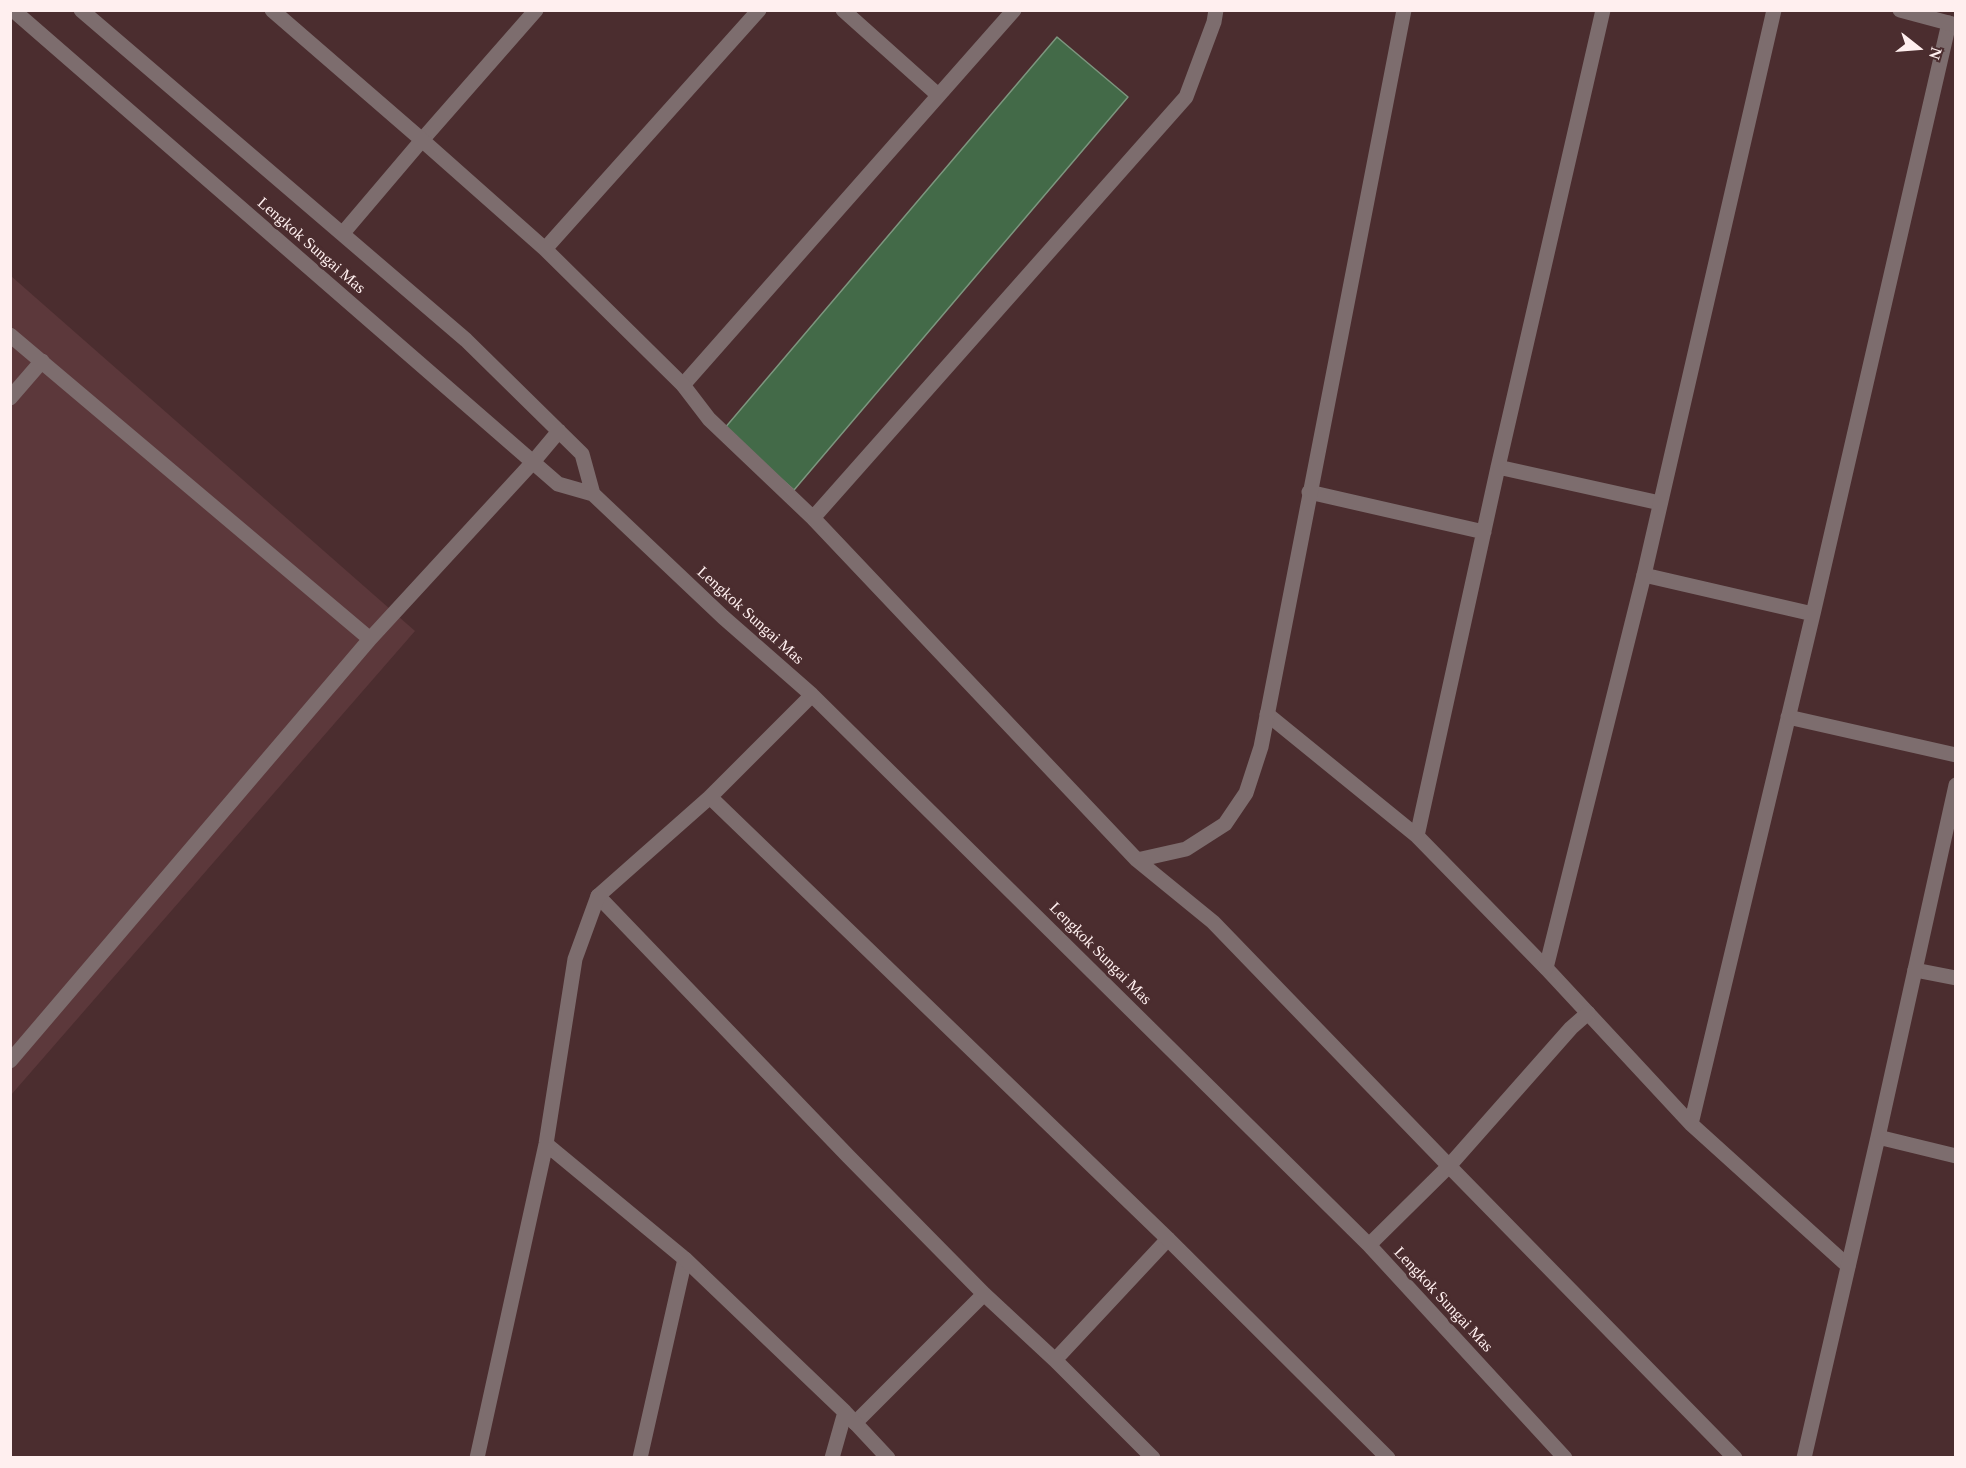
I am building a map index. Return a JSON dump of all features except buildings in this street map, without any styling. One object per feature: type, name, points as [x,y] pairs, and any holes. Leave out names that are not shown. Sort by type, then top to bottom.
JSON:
[{"type":"street","name":"Lengkok Sungai Mas","points":[[13,10],[558,484],[593,494],[723,617],[812,695],[1369,1245],[1564,1458]]},
{"type":"street","name":"Lengkok Sungai Mas","points":[[81,10],[466,340],[582,454],[593,494]]},
{"type":"street","points":[[272,10],[545,249],[683,385],[709,419],[813,518],[1137,860],[1213,922],[1735,1458]]},
{"type":"street","points":[[286,23],[296,10]]},
{"type":"street","points":[[343,233],[536,10]]},
{"type":"street","points":[[545,249],[759,10]]},
{"type":"street","points":[[843,10],[938,95]]},
{"type":"street","points":[[683,385],[1014,10]]},
{"type":"street","points":[[813,518],[1186,97],[1214,22],[1216,10]]},
{"type":"street","points":[[1137,860],[1186,849],[1224,824],[1246,793],[1261,747],[1404,10]]},
{"type":"street","points":[[1417,836],[1498,467],[1603,10]]},
{"type":"street","points":[[1546,968],[1644,575],[1774,10]]},
{"type":"street","points":[[1691,1124],[1952,24],[1900,10]]},
{"type":"street","points":[[10,335],[370,639]]},
{"type":"street","points":[[10,398],[42,361]]},
{"type":"street","points":[[10,1061],[370,639],[559,431]]},
{"type":"street","points":[[1498,467],[1660,503]]},
{"type":"street","points":[[1309,492],[1484,532]]},
{"type":"street","points":[[1644,575],[1813,614]]},
{"type":"street","points":[[477,1458],[546,1144],[575,959],[598,896],[710,797],[812,695]]},
{"type":"street","points":[[1267,714],[1417,836],[1546,968],[1691,1124],[1848,1266]]},
{"type":"street","points":[[1788,717],[1956,755]]},
{"type":"street","points":[[1804,1458],[1955,791]]},
{"type":"street","points":[[710,797],[1168,1239],[1388,1458]]},
{"type":"street","points":[[598,896],[984,1294],[1055,1360],[1153,1458]]},
{"type":"street","points":[[1915,970],[1956,978]]},
{"type":"street","points":[[1369,1245],[1449,1166],[1571,1028],[1588,1013]]},
{"type":"street","points":[[1878,1137],[1956,1156]]},
{"type":"street","points":[[546,1144],[685,1259],[850,1417],[888,1458]]},
{"type":"street","points":[[1055,1360],[1168,1239]]},
{"type":"street","points":[[640,1458],[685,1259]]},
{"type":"street","points":[[832,1458],[850,1417],[984,1294]]},
{"type":"shaded area","points":[[11,276],[415,631],[11,1095]]}]
